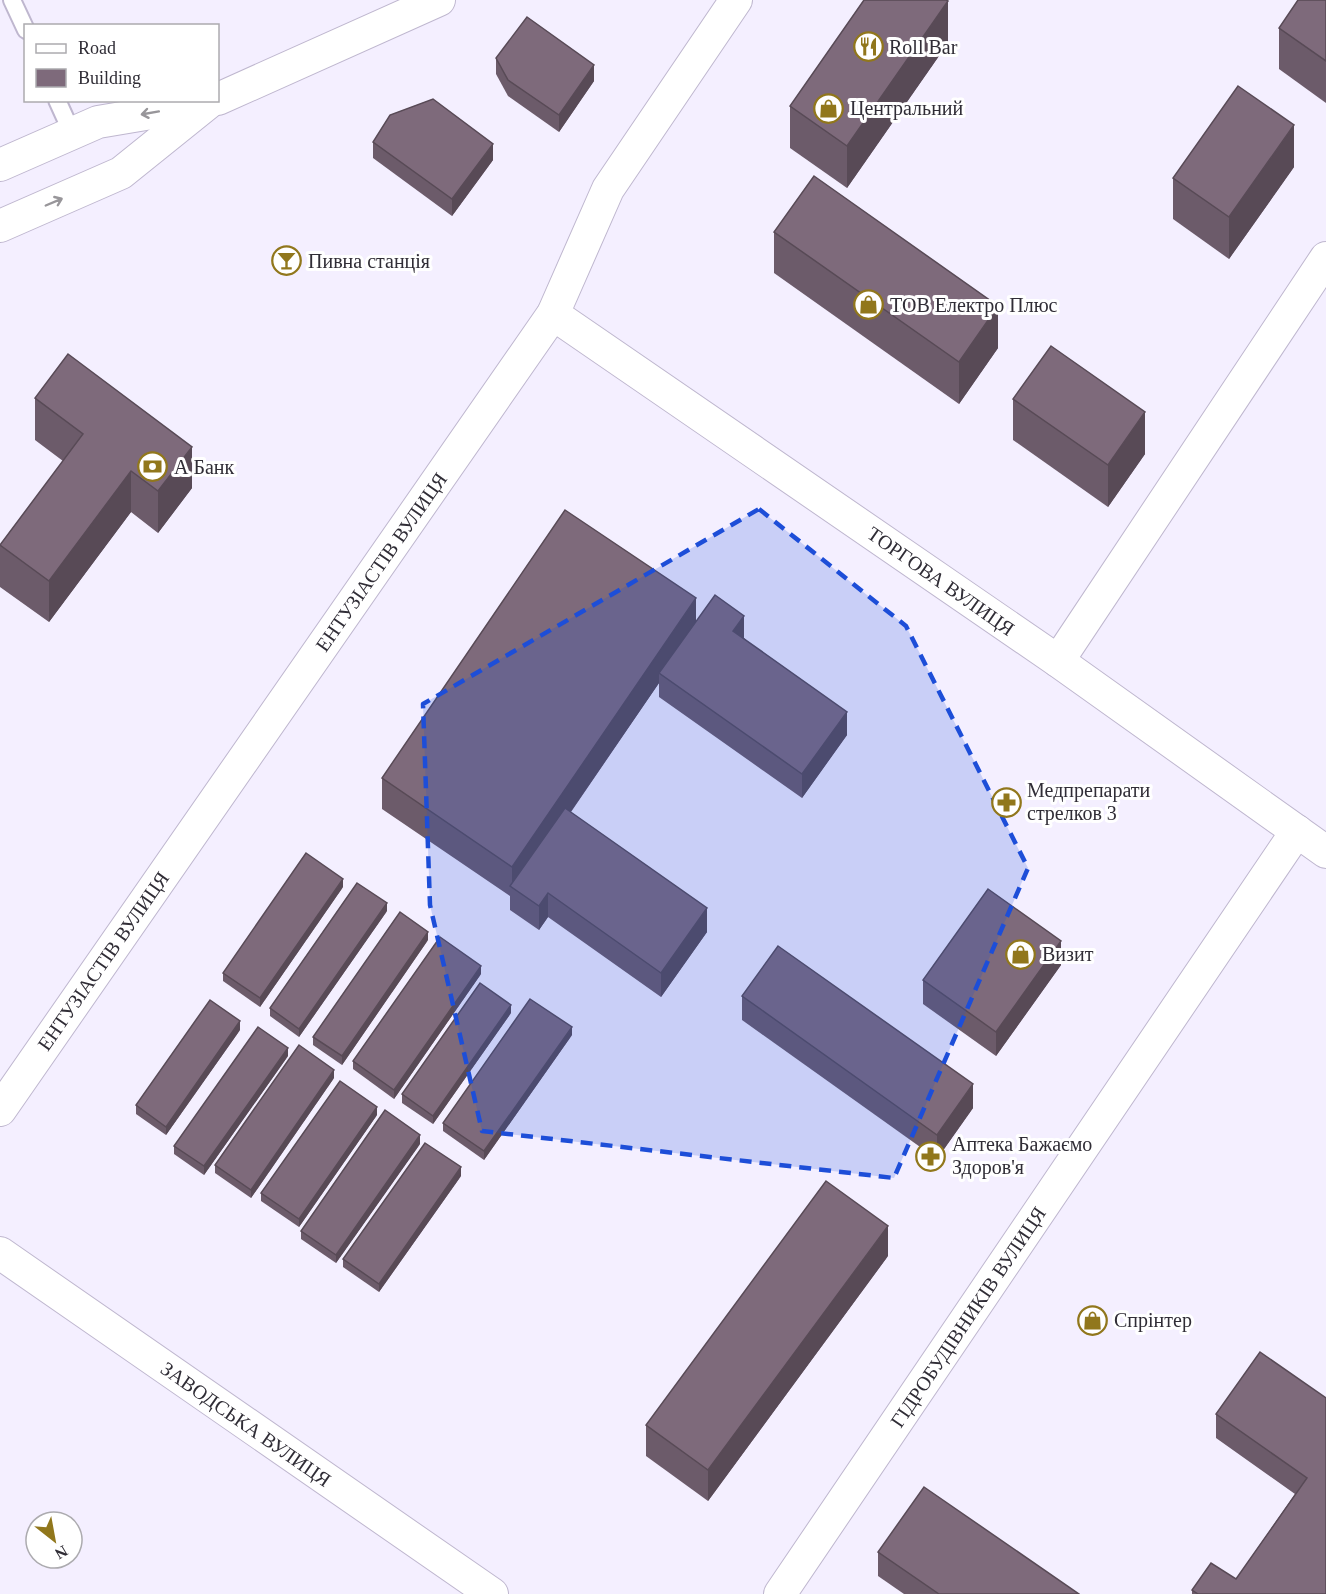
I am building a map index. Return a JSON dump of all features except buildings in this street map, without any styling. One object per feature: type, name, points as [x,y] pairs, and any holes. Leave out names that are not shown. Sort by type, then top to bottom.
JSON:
[{"type":"street","points":[[219,98],[439,0]]},
{"type":"street","name":"ЕНТУЗІАСТІВ ВУЛИЦЯ","points":[[0,1110],[553,314],[608,189],[736,0]]},
{"type":"street","points":[[0,165],[98,122],[208,102]]},
{"type":"street","points":[[0,226],[121,173],[212,102]]},
{"type":"street","points":[[1058,661],[1326,258]]},
{"type":"street","name":"ТОРГОВА ВУЛИЦЯ","points":[[553,314],[1058,661],[1326,852]]},
{"type":"street","name":"ГІДРОБУДІВНИКІВ ВУЛИЦЯ","points":[[780,1594],[1296,831]]},
{"type":"street","name":"ЗАВОДСЬКА ВУЛИЦЯ","points":[[0,1253],[492,1594]]},
{"type":"lane","points":[[12,0],[24,26]]},
{"type":"lane","points":[[58,102],[72,133]]},
{"type":"highlighted area","points":[[759,509],[906,626],[1028,868],[894,1178],[482,1131],[430,905],[423,704]]},
{"type":"place","name":"Roll Bar","points":[[868,47]]},
{"type":"place","name":"Центральний","points":[[829,108]]},
{"type":"place","name":"Пивна станція","points":[[287,261]]},
{"type":"place","name":"ТОВ Електро Плюс","points":[[869,305]]},
{"type":"place","name":"А Банк","points":[[153,467]]},
{"type":"place","name":"Медпрепарати стрелков 3","points":[[1006,802]]},
{"type":"place","name":"Визит","points":[[1021,954]]},
{"type":"place","name":"Аптека Бажаємо Здоров'я","points":[[931,1156]]},
{"type":"place","name":"Спрінтер","points":[[1093,1320]]}]
